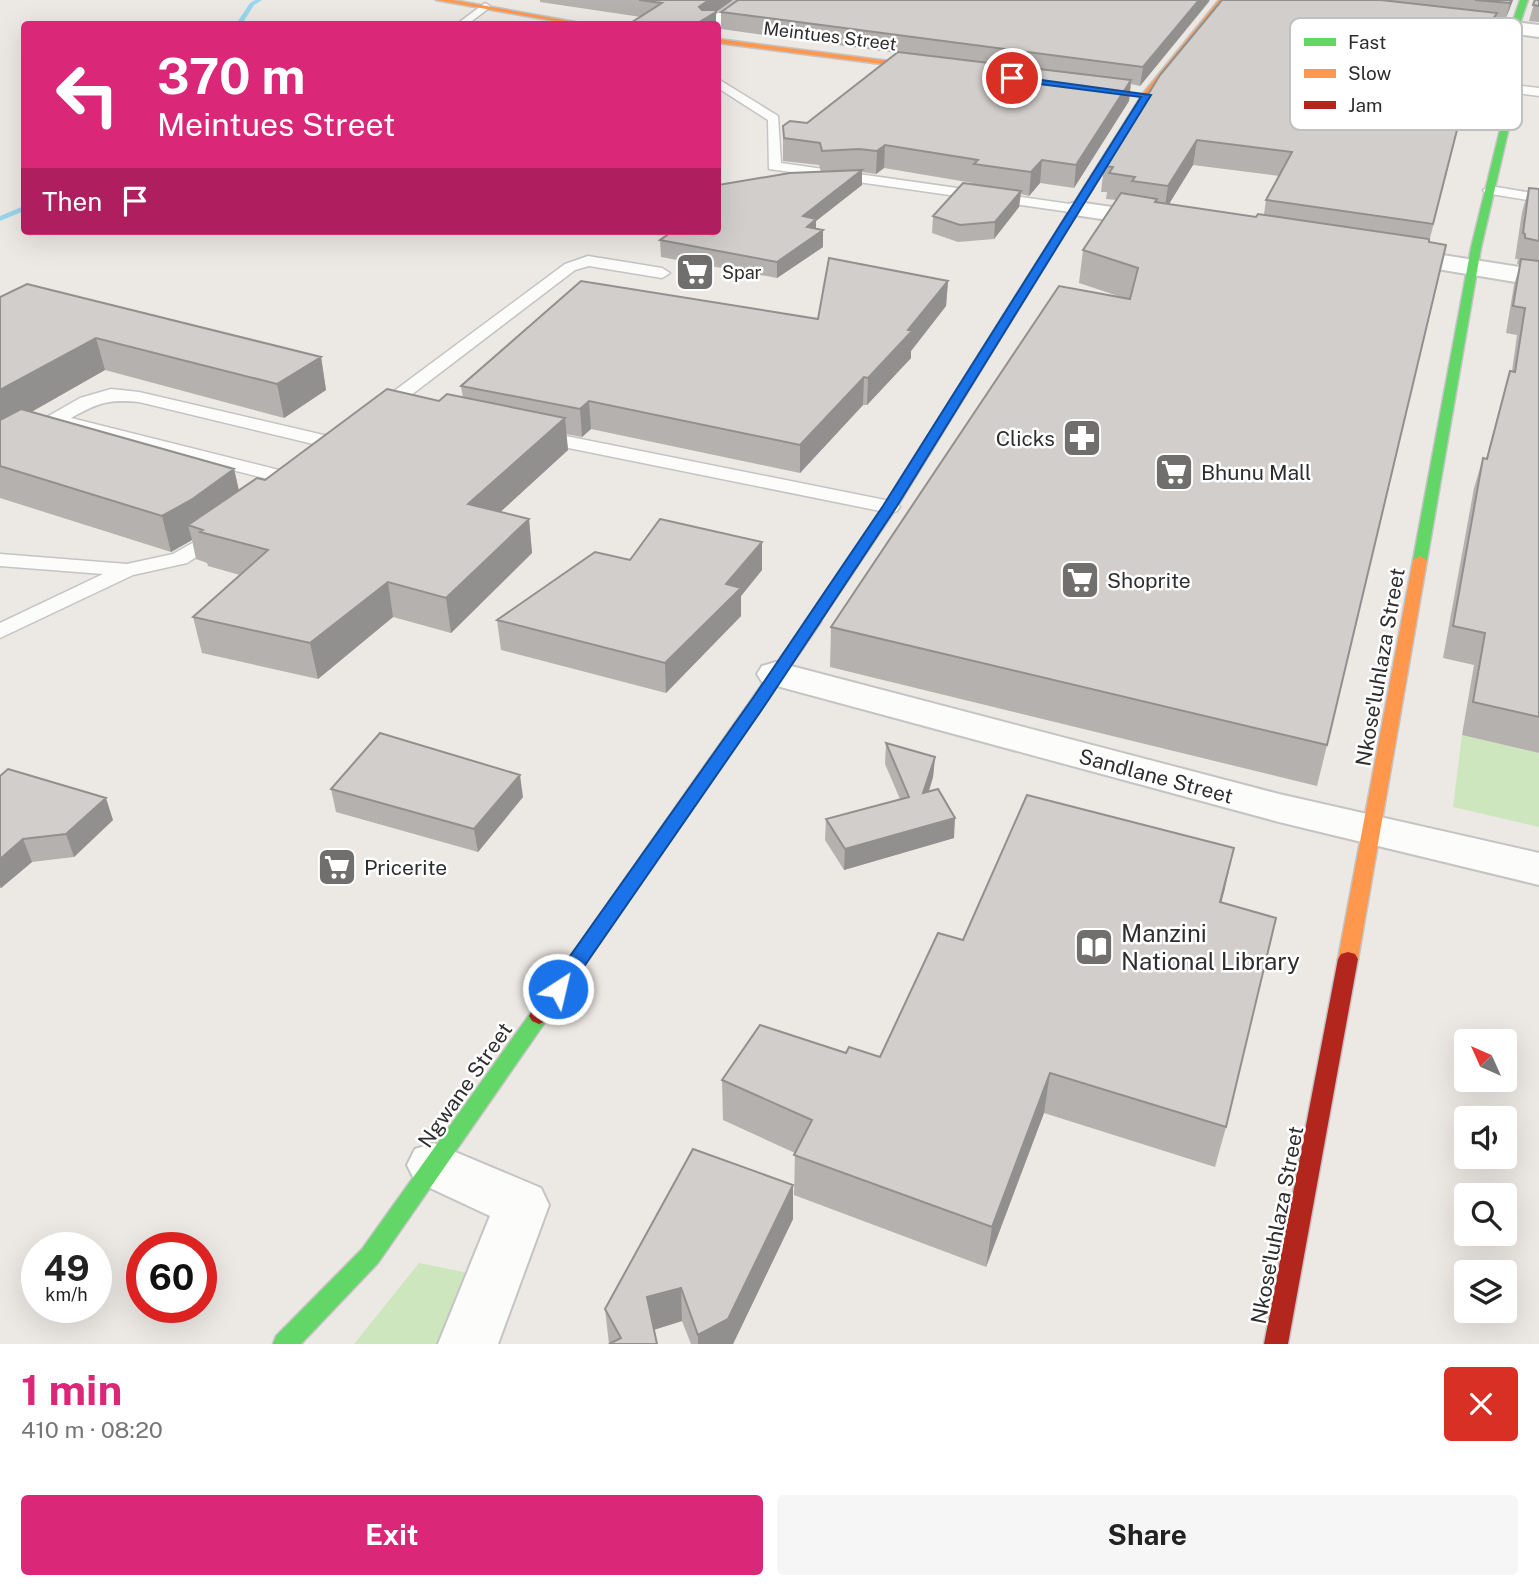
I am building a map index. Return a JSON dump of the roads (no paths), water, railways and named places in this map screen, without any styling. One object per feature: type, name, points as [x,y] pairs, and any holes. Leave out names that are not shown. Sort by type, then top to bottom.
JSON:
[{"type":"main road","points":[[440,0],[566,21]]},
{"type":"main road","name":"Ngwane Street","points":[[285,1344],[370,1256],[434,1165],[890,506],[1077,209],[1140,94],[1223,0]]},
{"type":"main road","name":"Nkose'luhlaza Street","points":[[1520,18],[1524,0]]},
{"type":"main road","name":"Meintues Street","points":[[721,41],[953,71]]},
{"type":"main road","name":"Nkose'luhlaza Street","points":[[1276,1344],[1472,268],[1504,130]]},
{"type":"street","points":[[716,21],[750,0]]},
{"type":"street","points":[[1077,209],[1181,224]]},
{"type":"street","points":[[1367,252],[1539,278]]},
{"type":"street","name":"Sandlane Street","points":[[776,674],[1265,804],[1539,869]]},
{"type":"street","points":[[434,1165],[522,1205],[468,1344]]},
{"type":"lane","points":[[466,21],[485,6]]},
{"type":"lane","points":[[721,85],[774,119],[774,166],[1077,209]]},
{"type":"lane","points":[[790,182],[858,178]]},
{"type":"lane","points":[[1490,190],[1539,198]]},
{"type":"lane","points":[[415,407],[387,405],[570,267],[589,261],[662,273]]},
{"type":"lane","points":[[0,452],[86,402],[111,394],[139,397],[344,440],[270,496]]},
{"type":"lane","points":[[54,420],[292,479]]},
{"type":"lane","points":[[514,432],[890,506]]},
{"type":"lane","points":[[0,631],[127,570],[180,559],[236,521]]},
{"type":"lane","points":[[0,560],[127,570]]},
{"type":"waterway","points":[[241,21],[252,4],[259,0]]},
{"type":"waterway","points":[[0,219],[21,209]]},
{"type":"place","name":"Spar","points":[[695,272]]},
{"type":"place","name":"Clicks","points":[[1082,438]]},
{"type":"place","name":"Bhunu Mall","points":[[1174,472]]},
{"type":"place","name":"Shoprite","points":[[1080,580]]},
{"type":"place","name":"Pricerite","points":[[337,867]]},
{"type":"place","name":"Manzini National Library","points":[[1094,947]]}]
